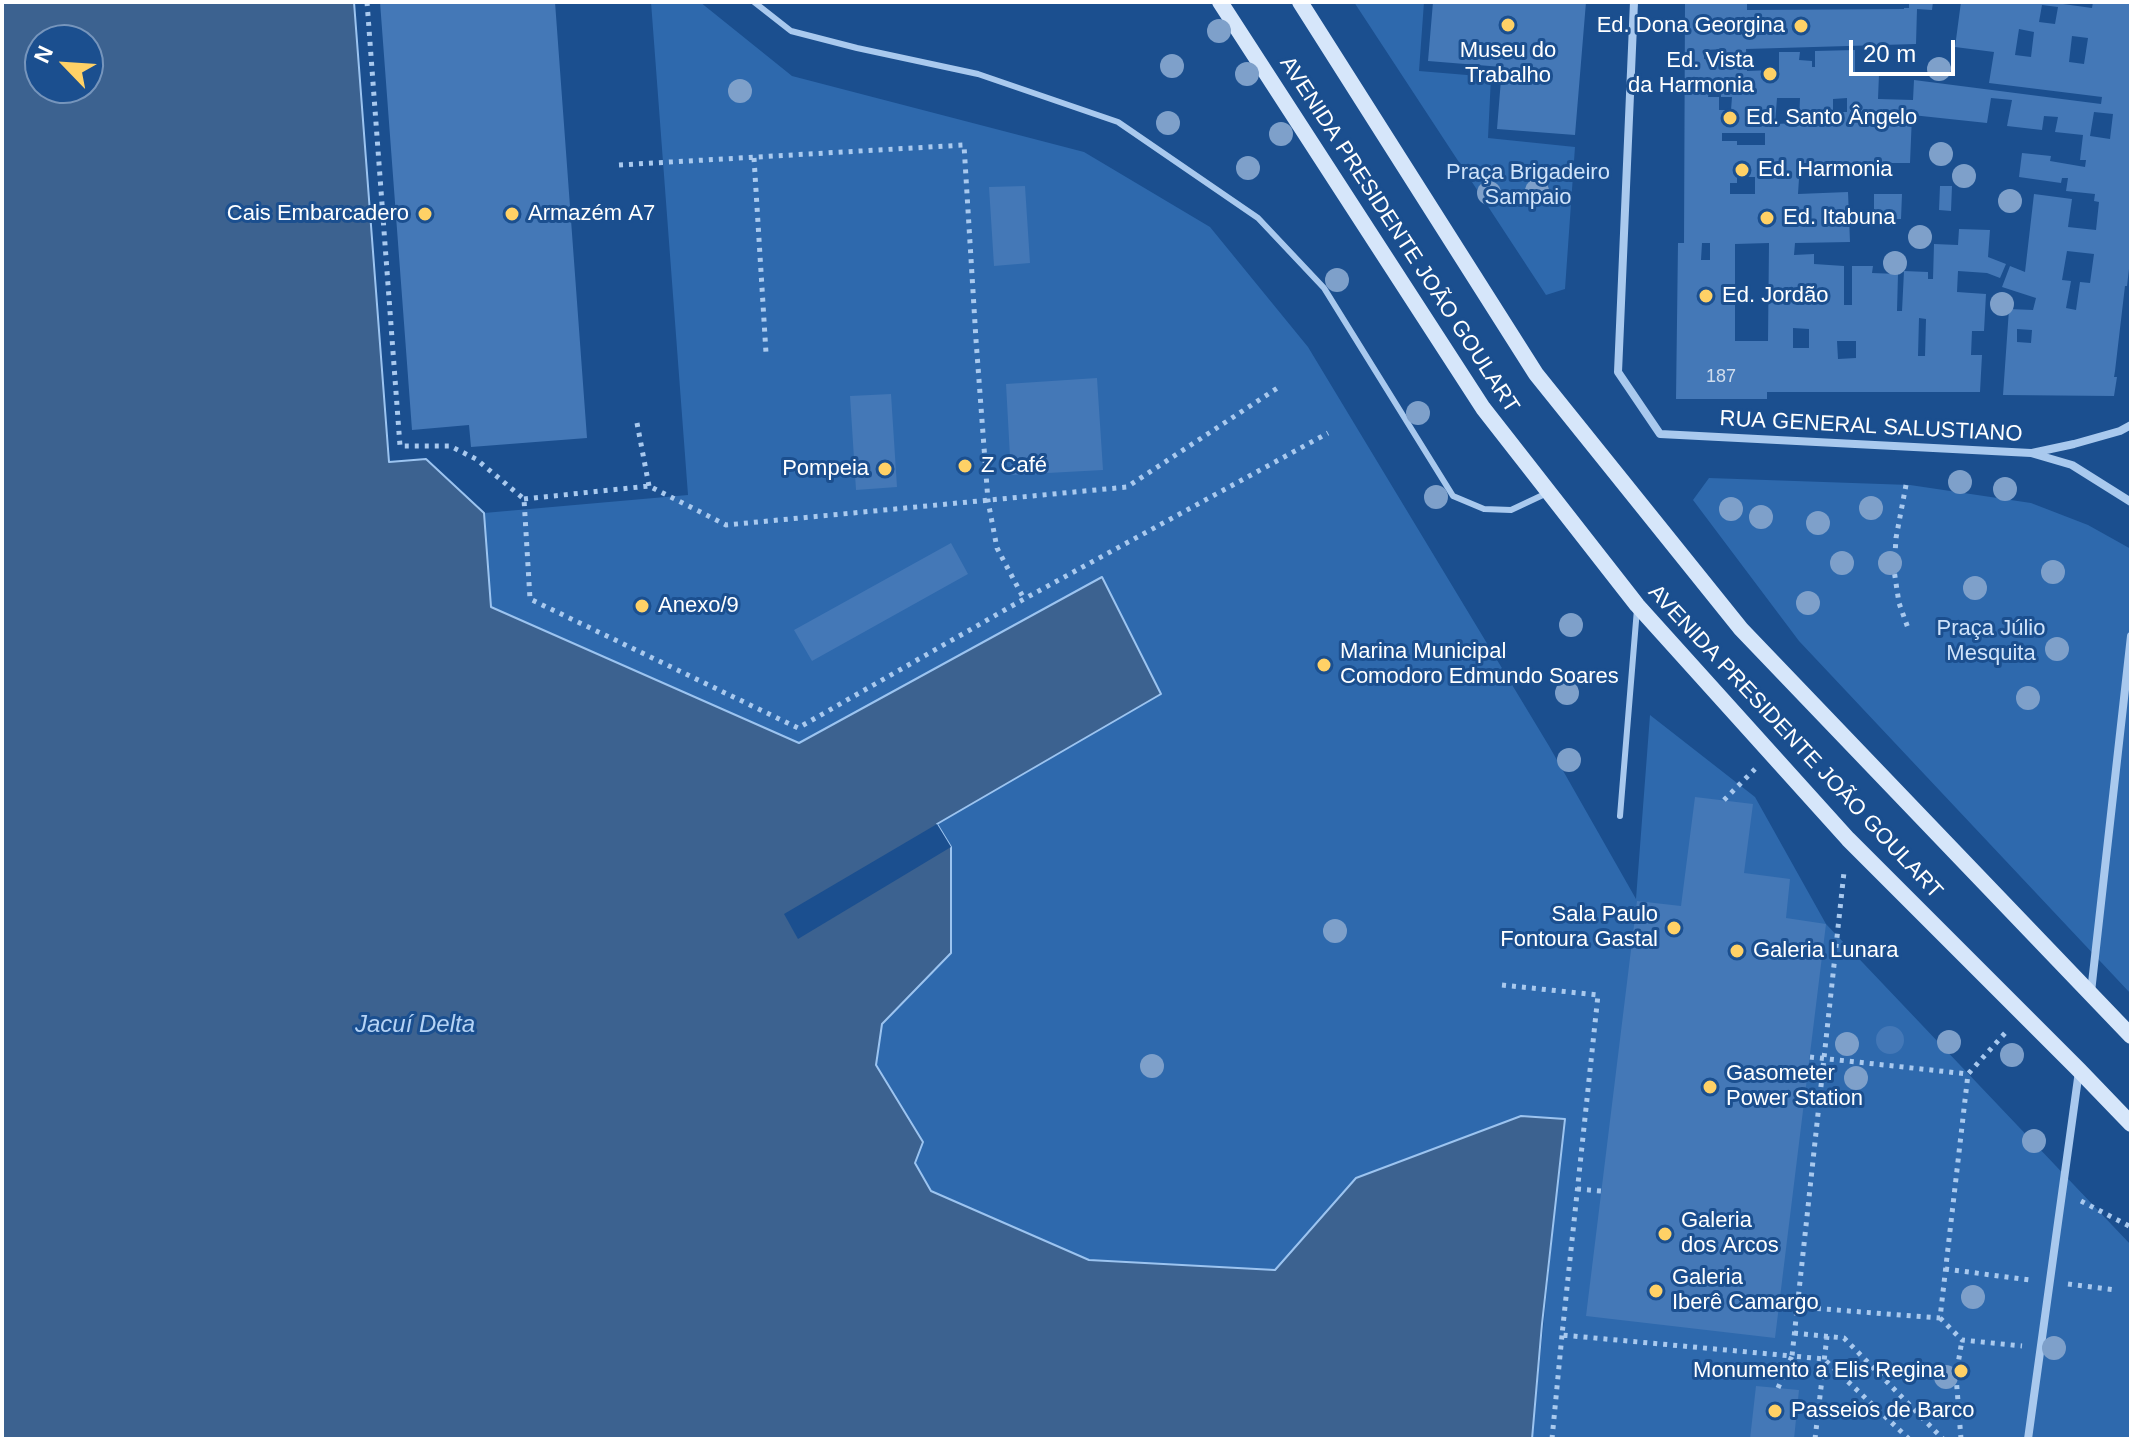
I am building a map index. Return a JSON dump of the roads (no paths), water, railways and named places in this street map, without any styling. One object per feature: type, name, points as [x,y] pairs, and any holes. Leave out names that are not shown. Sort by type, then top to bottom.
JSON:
[{"type":"main road","name":"AVENIDA PRESIDENTE JOÃO GOULART","points":[[1220,2],[1483,408],[1637,605],[1848,839],[2131,1124]]},
{"type":"main road","name":"AVENIDA PRESIDENTE JOÃO GOULART","points":[[1300,2],[1536,374],[1741,629],[2131,1036]]},
{"type":"street","name":"RUA GENERAL SALUSTIANO","points":[[1634,2],[1618,372],[1660,434],[2031,453],[2072,465],[2131,502]]},
{"type":"street","points":[[2031,453],[2074,444],[2131,425]]},
{"type":"street","points":[[2091,992],[2131,636]]},
{"type":"street","points":[[2028,1439],[2079,1070]]},
{"type":"lane","points":[[754,2],[791,31],[978,74],[1118,122],[1258,218],[1324,288],[1453,496],[1484,509],[1511,510],[1549,492]]},
{"type":"lane","points":[[1620,816],[1637,605]]},
{"type":"water","name":"Jacuí Delta","points":[[2,2],[354,2],[389,462],[426,459],[484,513],[491,607],[799,743],[1102,577],[1161,694],[937,824],[951,847],[951,953],[882,1024],[876,1065],[923,1142],[915,1163],[931,1191],[1089,1260],[1275,1270],[1356,1178],[1521,1116],[1565,1119],[1532,1439],[2,1439]]},
{"type":"place","name":"Museu do Trabalho","points":[[1508,25]]},
{"type":"place","name":"Ed. Dona Georgina","points":[[1801,26]]},
{"type":"place","name":"Ed. Vista da Harmonia","points":[[1770,74]]},
{"type":"place","name":"Ed. Santo Ângelo","points":[[1730,118]]},
{"type":"place","name":"Ed. Harmonia","points":[[1742,170]]},
{"type":"place","name":"Cais Embarcadero","points":[[425,214]]},
{"type":"place","name":"Armazém A7","points":[[512,214]]},
{"type":"place","name":"Ed. Itabuna","points":[[1767,218]]},
{"type":"place","name":"Ed. Jordão","points":[[1706,296]]},
{"type":"place","name":"Z Café","points":[[965,466]]},
{"type":"place","name":"Pompeia","points":[[885,469]]},
{"type":"place","name":"Anexo/9","points":[[642,606]]},
{"type":"place","name":"Marina Municipal Comodoro Edmundo Soares","points":[[1324,665]]},
{"type":"place","name":"Sala Paulo Fontoura Gastal","points":[[1674,928]]},
{"type":"place","name":"Galeria Lunara","points":[[1737,951]]},
{"type":"place","name":"Gasometer Power Station","points":[[1710,1087]]},
{"type":"place","name":"Galeria dos Arcos","points":[[1665,1234]]},
{"type":"place","name":"Galeria Iberê Camargo","points":[[1656,1291]]},
{"type":"place","name":"Monumento a Elis Regina","points":[[1961,1371]]},
{"type":"place","name":"Passeios de Barco","points":[[1775,1411]]},
{"type":"park label","name":"Praça Brigadeiro Sampaio","points":[[1528,186]]},
{"type":"park label","name":"Praça Júlio Mesquita","points":[[1991,642]]}]
